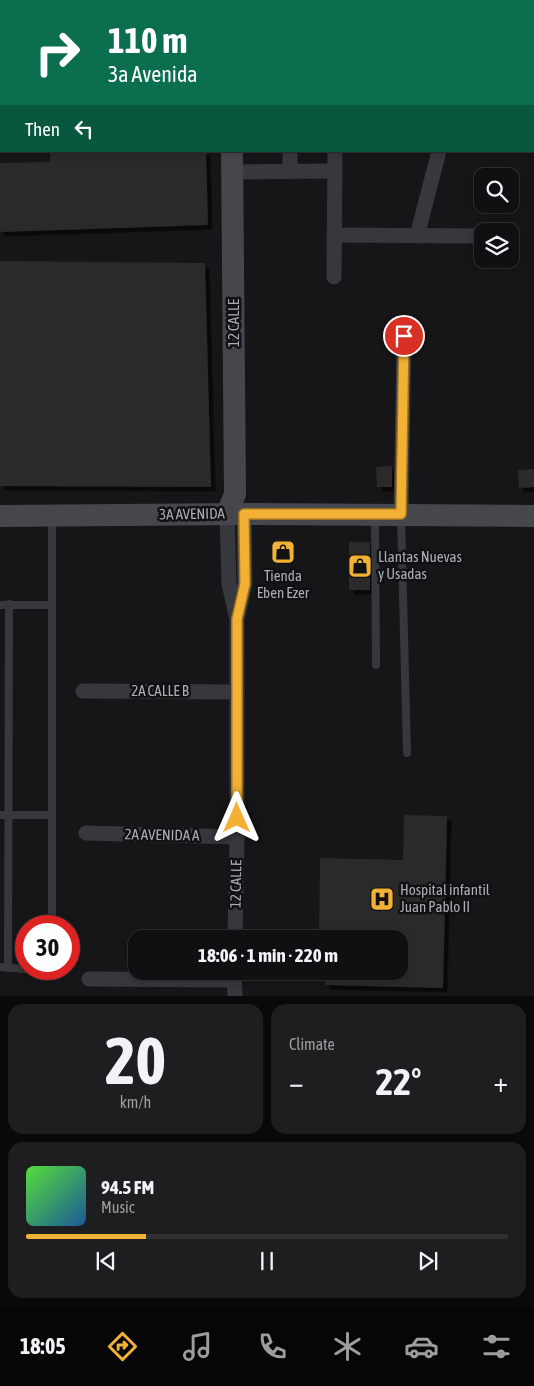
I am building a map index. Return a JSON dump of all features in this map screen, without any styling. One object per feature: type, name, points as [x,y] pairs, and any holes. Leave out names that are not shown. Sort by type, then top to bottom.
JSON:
[{"type":"main road","name":"12 CALLE","points":[[232,162],[235,507]]},
{"type":"main road","name":"3A AVENIDA","points":[[0,516],[52,516],[235,507],[374,514],[534,516]]},
{"type":"street","points":[[290,152],[290,171]]},
{"type":"street","points":[[334,277],[335,152]]},
{"type":"street","points":[[417,236],[439,152]]},
{"type":"street","points":[[232,162],[290,171],[334,171]]},
{"type":"street","points":[[334,235],[474,236]]},
{"type":"street","points":[[401,514],[404,336]]},
{"type":"street","name":"12 CALLE","points":[[235,507],[229,584],[237,619],[235,930]]},
{"type":"street","name":"2A CALLE B","points":[[83,691],[237,692]]},
{"type":"street","name":"2A AVENIDA A","points":[[86,833],[237,837]]},
{"type":"street","points":[[89,979],[128,978]]},
{"type":"street","points":[[234,980],[234,996]]},
{"type":"lane","points":[[374,514],[376,665]]},
{"type":"lane","points":[[401,514],[407,753]]},
{"type":"lane","points":[[52,516],[52,915]]},
{"type":"lane","points":[[0,604],[52,605]]},
{"type":"lane","points":[[4,968],[4,815],[9,604]]},
{"type":"lane","points":[[4,815],[52,814]]},
{"type":"building","points":[[50,152],[206,152],[208,225],[0,232],[0,163],[50,162]]},
{"type":"building","points":[[0,261],[205,263],[211,487],[0,486]]},
{"type":"building","points":[[392,466],[392,487],[377,487],[376,467]]},
{"type":"building","points":[[534,469],[534,487],[519,488],[518,470]]},
{"type":"building","name":"Llantas Nuevas y Usadas","points":[[349,542],[370,542],[370,590],[349,590]]},
{"type":"building","name":"Hospital infantil Juan Pablo II","points":[[404,815],[447,816],[443,988],[325,985],[325,980],[408,980],[408,930],[319,930],[320,858],[403,860]]},
{"type":"place","name":"Tienda Eben Ezer","points":[[283,552]]},
{"type":"place","name":"Llantas Nuevas y Usadas","points":[[360,566]]},
{"type":"place","name":"Hospital infantil Juan Pablo II","points":[[382,899]]},
{"type":"route","points":[[237,818],[237,619],[245,584],[244,514],[401,514],[404,336]]}]
